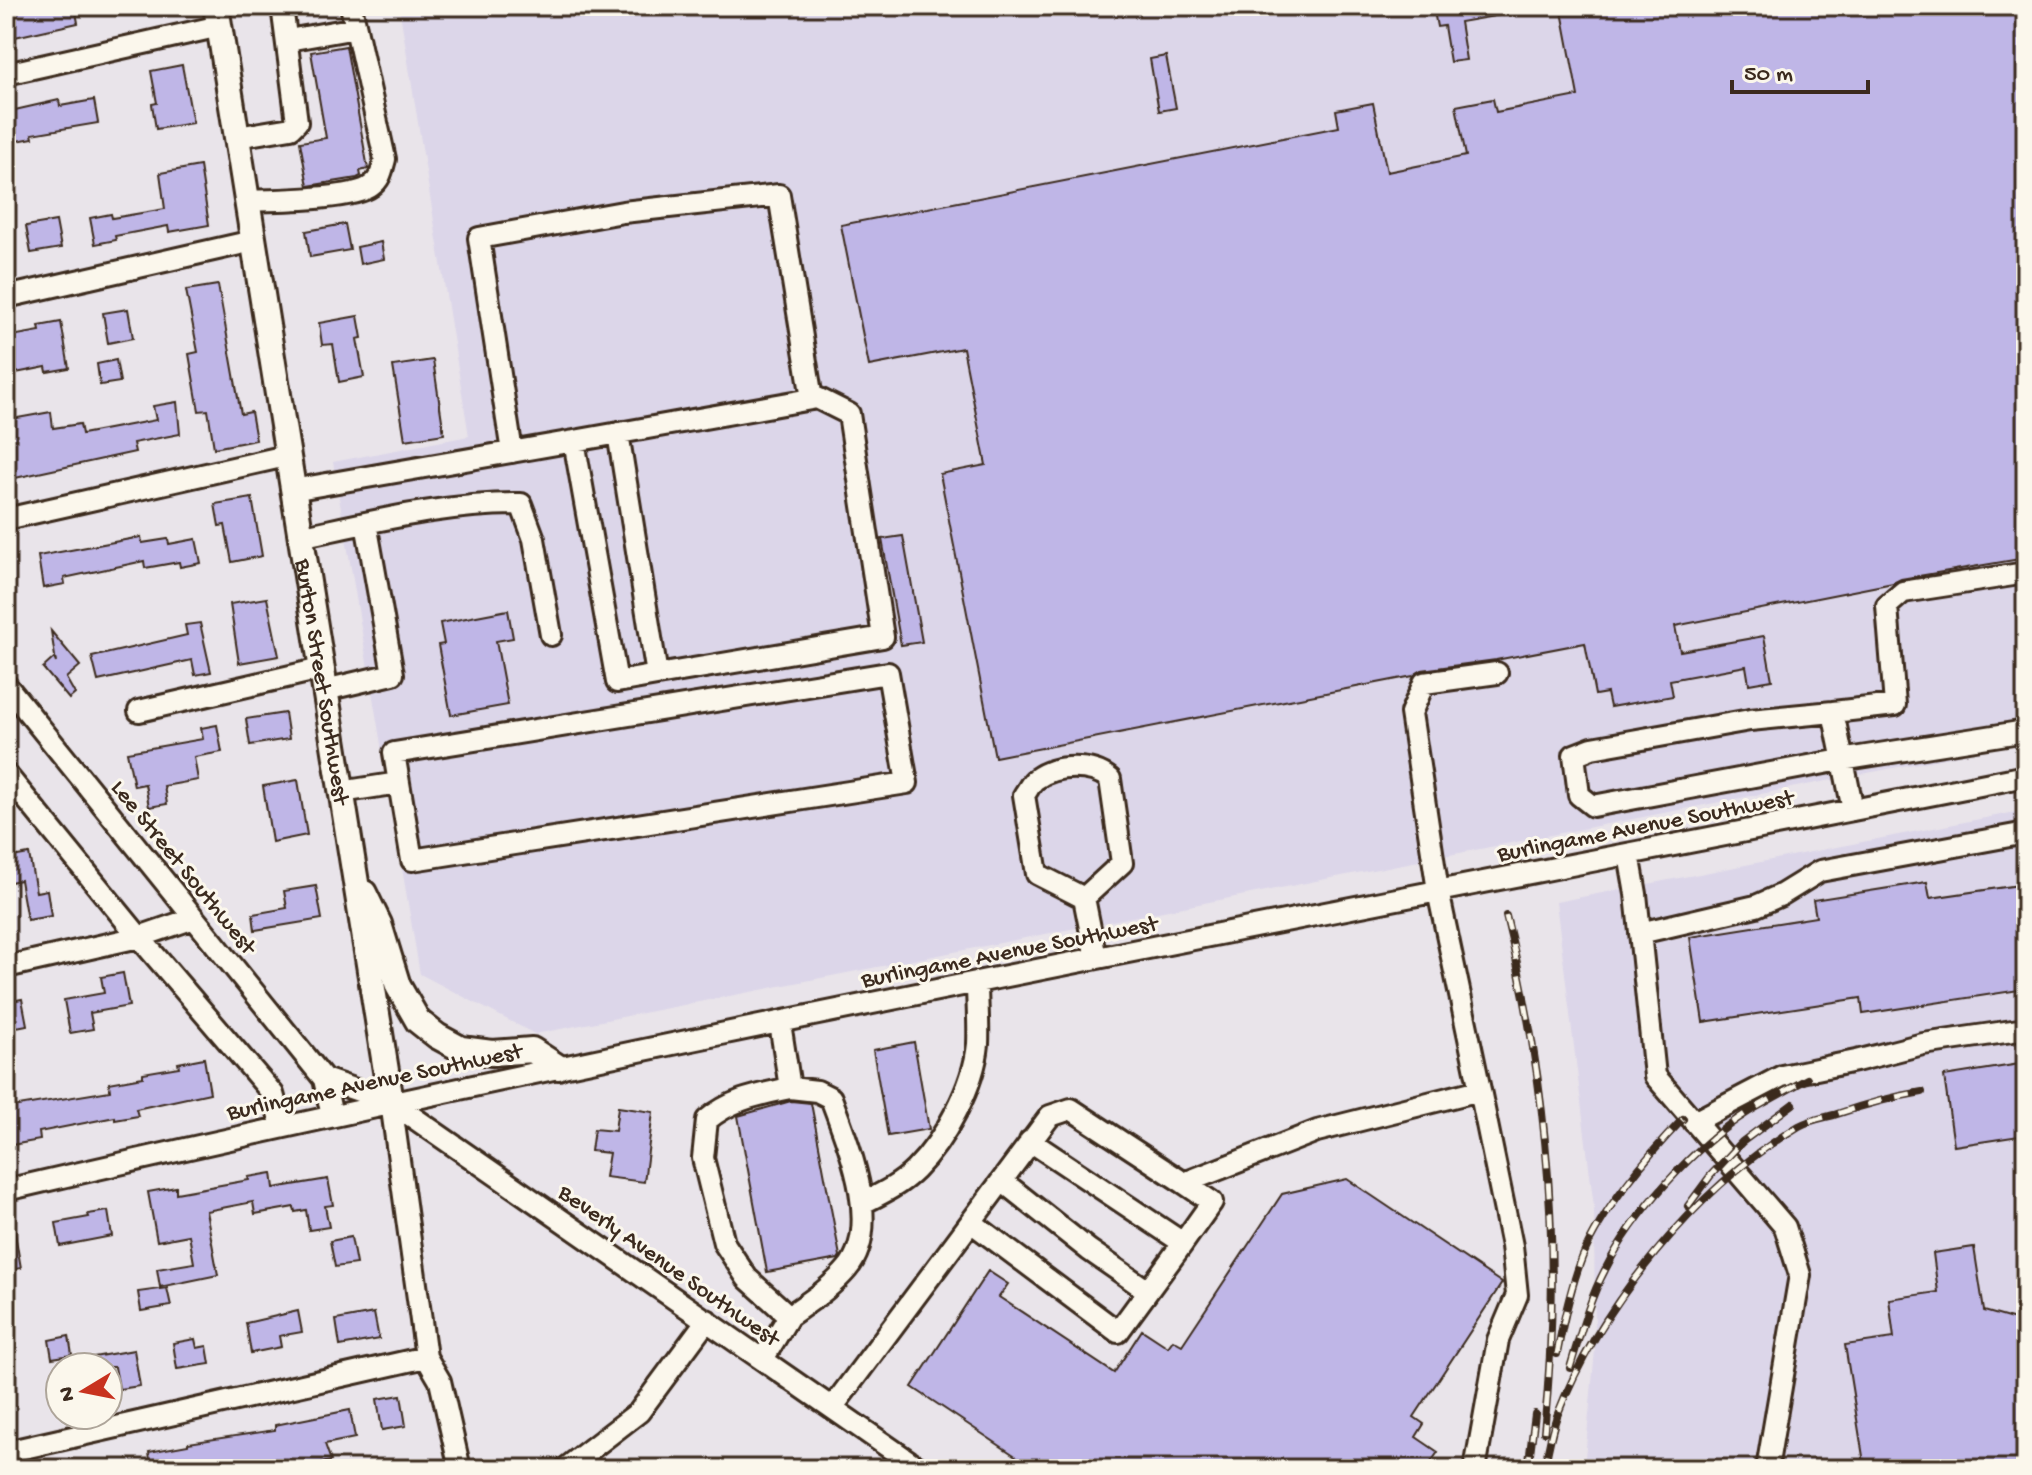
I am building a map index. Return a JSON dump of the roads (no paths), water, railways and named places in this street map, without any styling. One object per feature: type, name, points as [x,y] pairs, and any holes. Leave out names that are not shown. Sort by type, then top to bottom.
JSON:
[{"type":"main road","name":"Burton Street Southwest","points":[[218,16],[391,1102]]},
{"type":"main road","points":[[354,873],[379,924],[398,986],[418,1021],[461,1049],[492,1053],[532,1050],[558,1067]]},
{"type":"street","points":[[237,137],[291,128],[297,122],[282,6]]},
{"type":"street","points":[[246,201],[301,200],[365,190],[382,174],[385,159],[351,6]]},
{"type":"street","points":[[6,74],[218,16]]},
{"type":"street","points":[[288,40],[356,28]]},
{"type":"street","points":[[512,452],[479,238],[623,212],[779,195],[812,399]]},
{"type":"street","points":[[6,297],[253,241]]},
{"type":"street","points":[[292,490],[817,398],[849,414],[883,637],[617,682],[574,441]]},
{"type":"street","points":[[618,433],[657,675]]},
{"type":"street","points":[[6,519],[286,456]]},
{"type":"street","points":[[299,537],[492,503],[521,504],[534,539],[551,635]]},
{"type":"street","points":[[139,711],[323,680],[393,674],[366,523]]},
{"type":"street","points":[[2026,573],[1903,592],[1892,599],[1887,606],[1887,618],[1895,705],[1750,720],[1592,748],[1574,755],[1574,771],[1579,795],[1593,806],[1841,760],[2026,731]]},
{"type":"street","points":[[888,673],[907,783],[412,860],[399,783],[394,753],[888,673]]},
{"type":"street","points":[[1475,1469],[1498,1340],[1517,1295],[1512,1246],[1438,891],[1411,713],[1424,683],[1497,673]]},
{"type":"street","name":"Lee Street Southwest","points":[[6,685],[324,1079],[332,1116]]},
{"type":"street","points":[[1833,712],[1853,810]]},
{"type":"street","points":[[1082,767],[1100,771],[1110,779],[1122,863],[1084,898],[1037,874],[1024,795],[1035,779],[1051,772],[1082,767]]},
{"type":"street","points":[[6,774],[273,1094],[282,1127]]},
{"type":"street","name":"Burlingame Avenue Southwest","points":[[6,1190],[558,1067],[2026,776]]},
{"type":"street","points":[[341,792],[399,783]]},
{"type":"street","points":[[1640,933],[1756,906],[1820,871],[2026,833]]},
{"type":"street","points":[[1629,854],[1655,1076],[1785,1227],[1800,1275],[1767,1469]]},
{"type":"street","points":[[1084,898],[1096,958]]},
{"type":"street","points":[[6,967],[139,937],[194,918]]},
{"type":"street","points":[[863,1203],[891,1189],[916,1169],[967,1092],[978,1045],[977,982]]},
{"type":"street","points":[[780,1023],[790,1088]]},
{"type":"street","points":[[1694,1122],[1782,1076],[1923,1044],[2026,1029]]},
{"type":"street","points":[[324,1079],[391,1102]]},
{"type":"street","points":[[763,1359],[789,1316],[849,1268],[861,1243],[863,1203],[831,1098],[817,1091],[790,1088],[723,1107],[707,1120],[703,1158],[724,1243],[747,1278],[789,1316]]},
{"type":"street","points":[[1184,1183],[1317,1131],[1480,1090]]},
{"type":"street","name":"Beverly Avenue Southwest","points":[[391,1102],[832,1408],[893,1462],[920,1469]]},
{"type":"street","name":"Burton Street Southwest","points":[[391,1102],[426,1357],[440,1381],[460,1469]]},
{"type":"street","points":[[832,1408],[1050,1116],[1071,1109],[1212,1202],[1118,1332],[971,1222]]},
{"type":"street","points":[[1030,1141],[1183,1243]]},
{"type":"street","points":[[1002,1181],[1089,1250],[1148,1291]]},
{"type":"street","points":[[565,1469],[639,1412],[707,1320]]},
{"type":"street","points":[[6,1452],[426,1357]]},
{"type":"railway","points":[[1506,916],[1532,1043],[1548,1172],[1552,1302],[1544,1432]]},
{"type":"railway","points":[[1570,1368],[1599,1281],[1632,1226],[1667,1182],[1728,1126],[1807,1079]]},
{"type":"railway","points":[[1544,1469],[1557,1416],[1575,1374],[1598,1333],[1625,1292],[1689,1215],[1761,1151],[1803,1124],[1922,1092]]},
{"type":"railway","points":[[1688,1206],[1711,1175],[1742,1142],[1793,1104]]},
{"type":"railway","points":[[1557,1354],[1574,1282],[1601,1221],[1626,1184],[1683,1119]]},
{"type":"railway","points":[[1528,1469],[1535,1414]]}]
